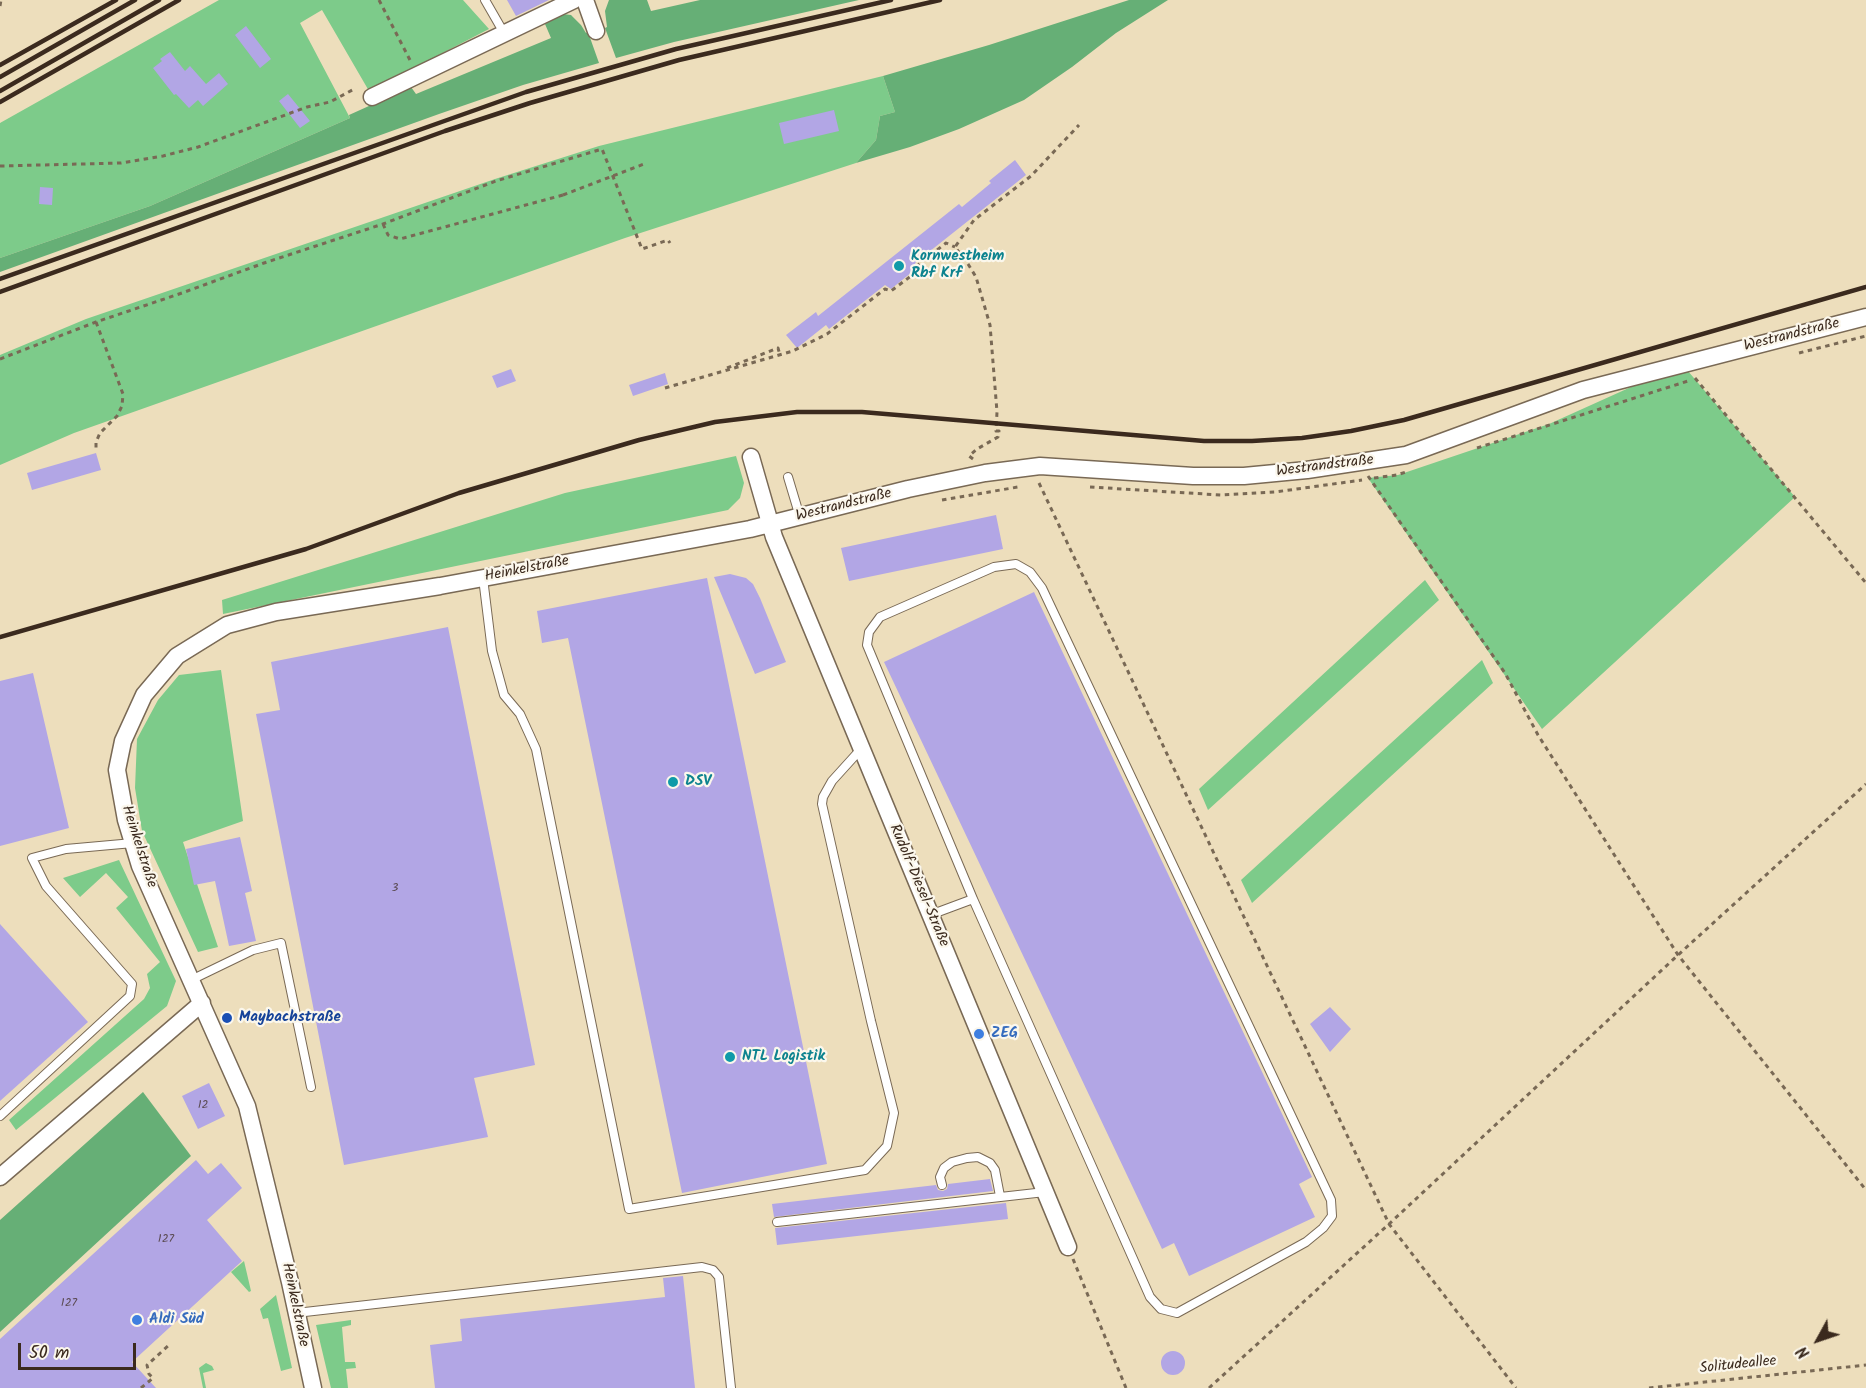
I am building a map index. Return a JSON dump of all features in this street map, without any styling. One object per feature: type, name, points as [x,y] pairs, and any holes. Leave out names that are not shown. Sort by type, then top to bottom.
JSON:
[{"type":"street","points":[[372,97],[574,0]]},
{"type":"street","points":[[585,0],[596,31]]},
{"type":"street","name":"Westrandstraße","points":[[770,525],[908,489],[1040,466],[1193,476],[1244,476],[1307,470],[1406,455],[1583,390],[1866,317]]},
{"type":"street","name":"Rudolf-Diesel-Straße","points":[[751,458],[770,525],[1068,1247]]},
{"type":"street","name":"Heinkelstraße","points":[[313,1388],[247,1106],[140,866],[126,820],[117,770],[123,741],[144,695],[177,656],[226,625],[236,622],[276,612],[483,578],[770,525]]},
{"type":"street","points":[[0,1177],[202,1004]]},
{"type":"lane","points":[[485,0],[504,33]]},
{"type":"lane","points":[[788,477],[800,517]]},
{"type":"lane","points":[[1016,564],[1030,572],[1042,588],[1331,1200],[1332,1215],[1323,1228],[1306,1242],[1177,1313],[1161,1310],[1150,1297],[973,899],[867,645],[869,632],[880,617],[994,567],[1016,564]]},
{"type":"lane","points":[[483,578],[492,651],[504,695],[520,714],[536,749],[629,1209],[865,1170],[887,1146],[894,1113],[822,804],[823,797],[832,781],[861,749]]},
{"type":"lane","points":[[0,1116],[130,996],[132,984],[46,886],[32,858],[66,849],[133,843]]},
{"type":"lane","points":[[930,915],[973,899]]},
{"type":"lane","points":[[191,980],[253,950],[280,944],[311,1087]]},
{"type":"lane","points":[[942,1185],[940,1177],[944,1168],[952,1161],[978,1157],[995,1170],[1000,1196]]},
{"type":"lane","points":[[777,1222],[1045,1192]]},
{"type":"lane","points":[[296,1313],[702,1267],[713,1270],[719,1277],[731,1388]]},
{"type":"path","points":[[0,6],[1,0]]},
{"type":"path","points":[[379,0],[418,75]]},
{"type":"path","points":[[0,166],[121,163],[164,156],[198,147],[330,102],[356,88]]},
{"type":"path","points":[[955,247],[974,220],[1031,176],[1079,125]]},
{"type":"path","points":[[0,359],[96,322],[383,224],[496,181],[602,149],[642,249],[668,240],[670,243]]},
{"type":"path","points":[[383,224],[388,235],[400,239],[563,195],[644,164]]},
{"type":"path","points":[[665,388],[793,351],[827,334],[885,289],[891,291],[919,270],[919,264],[946,243],[955,247],[976,277],[990,325],[997,412],[996,431],[999,431],[998,436],[969,456],[972,457],[974,476]]},
{"type":"path","points":[[96,322],[123,394],[122,406],[117,417],[100,433],[96,442],[96,450]]},
{"type":"path","points":[[720,371],[778,348],[780,355]]},
{"type":"path","points":[[1682,364],[1866,583]]},
{"type":"path","points":[[1364,462],[1368,478],[1505,673],[1538,735],[1678,955],[1866,1190]]},
{"type":"path","points":[[1040,483],[1389,1224],[1516,1388]]},
{"type":"path","points":[[1209,1388],[1866,784]]},
{"type":"path","points":[[1068,1247],[1126,1388]]},
{"type":"path","points":[[141,1388],[153,1378],[149,1374],[147,1365],[168,1346]]},
{"type":"path","name":"Solitudeallee","points":[[1649,1388],[1866,1365]]},
{"type":"green space","points":[[219,0],[463,0],[489,29],[369,91],[322,10],[300,23],[350,118],[150,206],[0,258],[0,123]]},
{"type":"green space","points":[[609,0],[647,0],[651,11],[700,0],[859,0],[674,42],[616,58],[605,28],[607,27],[605,11]]},
{"type":"green space","points":[[1129,0],[1168,0],[1116,33],[1024,100],[959,129],[856,163],[876,140],[880,116],[895,112],[883,76]]},
{"type":"green space","points":[[563,14],[571,15],[586,33],[588,32],[599,63],[523,85],[439,114],[0,272],[0,258],[150,206],[350,118],[349,115],[411,87],[416,94],[551,38],[545,24]]},
{"type":"green space","points":[[883,76],[895,112],[880,116],[876,140],[856,163],[625,238],[74,433],[0,465],[0,355],[86,319],[495,179],[599,146]]},
{"type":"green space","points":[[1682,364],[1795,497],[1542,729],[1368,478],[1398,475],[1549,424]]},
{"type":"green space","points":[[736,456],[744,483],[740,498],[728,510],[223,614],[222,600],[565,493]]},
{"type":"green space","points":[[1425,580],[1439,600],[1208,810],[1199,789]]},
{"type":"green space","points":[[1482,660],[1493,683],[1252,903],[1241,880]]},
{"type":"green space","points":[[221,670],[243,821],[183,842],[218,947],[198,952],[142,831],[135,788],[137,739],[158,700],[179,675]]},
{"type":"green space","points":[[119,860],[176,981],[167,1006],[16,1130],[9,1120],[144,999],[150,988],[147,974],[160,962],[116,908],[128,897],[106,873],[80,897],[63,878]]},
{"type":"green space","points":[[143,1092],[191,1156],[0,1332],[0,1220]]},
{"type":"green space","points":[[244,1261],[251,1291],[249,1292],[231,1272]]},
{"type":"green space","points":[[276,1295],[292,1368],[281,1371],[268,1318],[263,1319],[260,1309]]},
{"type":"green space","points":[[351,1320],[351,1325],[342,1327],[345,1362],[355,1362],[356,1368],[346,1369],[348,1388],[331,1388],[316,1325]]},
{"type":"green space","points":[[206,1363],[214,1370],[203,1373],[206,1388],[203,1388],[199,1368]]},
{"type":"building","points":[[507,0],[549,0],[516,16]]},
{"type":"building","points":[[246,26],[271,59],[260,68],[235,35]]},
{"type":"building","points":[[170,52],[185,71],[190,66],[206,84],[219,73],[228,84],[203,106],[198,100],[189,108],[176,94],[174,95],[153,68]]},
{"type":"building","points":[[288,94],[310,121],[300,128],[279,101]]},
{"type":"building","points":[[834,110],[839,131],[784,144],[779,123]]},
{"type":"building","points":[[1015,160],[1026,175],[915,263],[917,268],[891,289],[885,285],[829,329],[826,325],[797,348],[786,335],[816,312],[818,316],[959,204],[962,207]]},
{"type":"building","points":[[40,187],[53,188],[52,205],[39,204]]},
{"type":"building","points":[[511,369],[516,381],[497,388],[492,376]]},
{"type":"building","points":[[665,373],[668,384],[633,396],[629,385]]},
{"type":"building","points":[[96,453],[101,470],[32,490],[27,473]]},
{"type":"building","points":[[996,515],[1003,549],[849,581],[841,548]]},
{"type":"building","points":[[730,574],[746,578],[753,584],[786,662],[755,674],[714,577]]},
{"type":"building","points":[[707,578],[827,1164],[682,1193],[568,638],[542,643],[537,611]]},
{"type":"building","points":[[1034,592],[1312,1177],[1299,1184],[1315,1217],[1189,1276],[1174,1243],[1162,1249],[884,662]]},
{"type":"building","points":[[448,627],[535,1065],[474,1078],[488,1137],[344,1165],[256,714],[280,710],[271,662]]},
{"type":"building","points":[[33,673],[69,828],[0,846],[0,681]]},
{"type":"building","points":[[240,837],[252,891],[245,893],[256,941],[229,946],[215,881],[194,885],[186,849]]},
{"type":"building","points":[[0,924],[88,1022],[0,1101]]},
{"type":"building","points":[[1330,1007],[1351,1029],[1330,1052],[1310,1024]]},
{"type":"building","points":[[209,1083],[225,1116],[198,1129],[182,1096]]},
{"type":"building","points":[[196,1160],[208,1174],[221,1163],[242,1188],[207,1220],[242,1261],[132,1362],[156,1388],[0,1388],[0,1339]]},
{"type":"building","points":[[990,1179],[993,1191],[774,1217],[772,1204],[936,1185],[938,1190],[943,1191],[947,1189],[948,1184]]},
{"type":"building","points":[[1006,1203],[1008,1219],[777,1245],[775,1228]]},
{"type":"building","points":[[683,1276],[695,1388],[435,1388],[430,1345],[462,1341],[460,1319],[665,1297],[663,1278]]},
{"type":"building","points":[[1173,1351],[1181,1355],[1185,1363],[1181,1371],[1173,1375],[1165,1371],[1161,1363],[1165,1355]]},
{"type":"railway","points":[[0,65],[116,0]]},
{"type":"railway","points":[[0,77],[135,0]]},
{"type":"railway","points":[[0,91],[159,0]]},
{"type":"railway","points":[[0,102],[179,0]]},
{"type":"railway","points":[[0,279],[526,92],[676,49],[891,0]]},
{"type":"railway","points":[[0,292],[445,131],[530,103],[679,60],[940,0]]},
{"type":"railway","points":[[0,637],[306,549],[459,493],[639,440],[715,422],[797,412],[862,412],[1204,441],[1302,438],[1404,420],[1866,287]]},
{"type":"place","name":"Kornwestheim Rbf Krf","points":[[899,266]]},
{"type":"place","name":"DSV","points":[[673,782]]},
{"type":"place","name":"Maybachstraße","points":[[227,1018]]},
{"type":"place","name":"ZEG","points":[[979,1034]]},
{"type":"place","name":"NTL Logistik","points":[[730,1057]]},
{"type":"place","name":"Aldi Süd","points":[[137,1320]]}]
